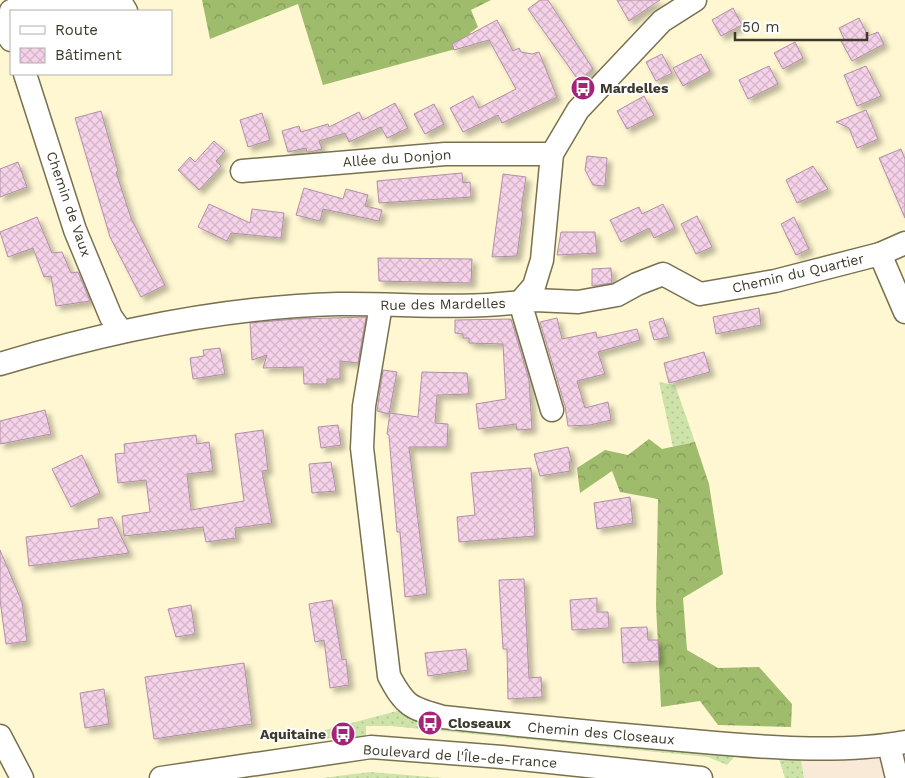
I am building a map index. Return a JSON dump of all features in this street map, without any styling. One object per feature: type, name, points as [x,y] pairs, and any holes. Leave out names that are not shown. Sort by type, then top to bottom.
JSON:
[{"type":"street","name":"Rue des Mardelles","points":[[0,364],[121,331],[252,309],[338,304],[489,306],[520,302],[534,286],[542,260],[552,154],[578,110],[662,21],[695,0]]},
{"type":"street","points":[[13,10],[32,2],[123,6],[125,10]]},
{"type":"street","points":[[0,24],[10,39]]},
{"type":"street","name":"Chemin de Vaux","points":[[25,75],[38,106],[75,230],[111,317],[121,331]]},
{"type":"street","name":"Allée du Donjon","points":[[242,171],[445,154],[552,154]]},
{"type":"street","name":"Chemin du Quartier","points":[[520,302],[535,300],[578,302],[617,295],[637,284],[663,274],[700,294],[775,281],[880,254],[905,243]]},
{"type":"street","points":[[880,254],[905,312]]},
{"type":"street","points":[[520,302],[552,410]]},
{"type":"street","name":"Chemin des Closeaux","points":[[381,305],[364,406],[362,448],[389,676],[400,697],[409,705],[443,717],[731,745],[799,748],[897,744]]},
{"type":"street","points":[[0,736],[22,778]]},
{"type":"street","points":[[897,744],[897,778]]},
{"type":"street","name":"Boulevard de l'Île-de-France","points":[[161,778],[371,747],[502,756],[701,778]]},
{"type":"shaded area","points":[[905,751],[905,778],[804,778],[801,761]]},
{"type":"green space","points":[[202,0],[491,0],[471,10],[478,27],[470,33],[474,44],[323,85],[298,4],[210,39]]},
{"type":"green space","points":[[659,382],[675,385],[695,442],[673,447]]},
{"type":"green space","points":[[649,439],[662,449],[695,442],[709,484],[723,574],[683,598],[687,650],[718,668],[759,667],[792,704],[791,727],[718,725],[700,701],[661,707],[656,605],[658,499],[620,492],[612,471],[580,493],[577,468],[605,450],[628,455]]},
{"type":"green space","points":[[397,711],[800,755],[804,778],[785,778],[779,759],[737,754],[727,765],[708,757],[391,726],[366,726],[366,738],[353,739],[352,735],[318,740],[317,735],[321,731]]},
{"type":"green space","points":[[370,772],[443,778],[322,778]]},
{"type":"building","points":[[540,0],[548,0],[593,69],[579,81],[528,9]]},
{"type":"building","points":[[617,0],[660,0],[629,21]]},
{"type":"building","points":[[733,8],[742,25],[721,36],[712,20]]},
{"type":"building","points":[[859,18],[868,36],[878,32],[884,44],[852,61],[841,41],[844,39],[839,28]]},
{"type":"building","points":[[497,20],[513,51],[519,48],[521,52],[532,54],[539,52],[557,97],[502,123],[498,115],[463,132],[450,108],[473,96],[479,108],[516,89],[489,40],[454,50],[452,44]]},
{"type":"building","points":[[795,42],[803,58],[783,69],[774,53]]},
{"type":"building","points":[[662,54],[672,73],[656,81],[646,62]]},
{"type":"building","points":[[701,54],[710,71],[683,86],[673,68]]},
{"type":"building","points":[[769,66],[778,84],[748,99],[739,80]]},
{"type":"building","points":[[866,66],[881,96],[857,106],[844,75]]},
{"type":"building","points":[[644,96],[654,115],[627,129],[617,111]]},
{"type":"building","points":[[395,103],[408,128],[387,138],[381,127],[349,142],[345,133],[319,141],[322,149],[307,152],[306,148],[288,152],[282,131],[299,126],[301,132],[328,124],[329,127],[359,112],[363,120]]},
{"type":"building","points":[[434,104],[444,124],[425,134],[414,114]]},
{"type":"building","points":[[866,110],[878,139],[857,148],[849,128],[836,122]]},
{"type":"building","points":[[101,111],[118,171],[116,172],[131,218],[165,285],[141,297],[110,237],[75,118]]},
{"type":"building","points":[[262,113],[270,140],[248,147],[240,120]]},
{"type":"building","points":[[214,141],[225,151],[216,161],[221,166],[199,190],[178,170],[190,157],[195,162]]},
{"type":"building","points":[[901,149],[905,159],[905,218],[879,158]]},
{"type":"building","points":[[587,156],[607,158],[605,186],[593,185],[585,170]]},
{"type":"building","points":[[18,162],[27,187],[0,197],[0,169]]},
{"type":"building","points":[[813,166],[828,189],[797,203],[786,180]]},
{"type":"building","points":[[462,173],[463,183],[470,182],[471,197],[379,203],[377,181]]},
{"type":"building","points":[[503,174],[526,177],[521,210],[523,211],[517,256],[492,257]]},
{"type":"building","points":[[304,188],[343,199],[346,189],[368,195],[365,206],[382,210],[379,221],[323,209],[320,221],[296,215]]},
{"type":"building","points":[[209,204],[250,223],[252,209],[284,213],[281,238],[231,233],[227,241],[198,227]]},
{"type":"building","points":[[663,204],[675,228],[654,238],[649,228],[621,242],[610,220],[639,207],[642,214]]},
{"type":"building","points":[[697,216],[712,247],[696,254],[681,224]]},
{"type":"building","points":[[37,217],[52,253],[62,252],[71,273],[78,272],[90,301],[56,306],[51,276],[44,277],[33,248],[8,257],[0,232]]},
{"type":"building","points":[[794,217],[809,249],[796,255],[781,224]]},
{"type":"building","points":[[561,232],[595,232],[597,253],[557,255]]},
{"type":"building","points":[[378,258],[472,259],[471,283],[379,281]]},
{"type":"building","points":[[611,268],[612,283],[592,286],[592,269]]},
{"type":"building","points":[[759,308],[761,325],[716,334],[713,317]]},
{"type":"building","points":[[366,317],[358,363],[340,361],[340,379],[327,379],[327,384],[304,384],[303,367],[263,368],[267,355],[252,360],[250,323],[296,319]]},
{"type":"building","points":[[557,318],[562,339],[596,332],[597,338],[637,329],[640,340],[598,352],[605,374],[577,381],[585,408],[608,402],[611,420],[590,425],[568,426],[565,406],[540,322]]},
{"type":"building","points":[[663,318],[669,337],[654,340],[649,322]]},
{"type":"building","points":[[511,319],[529,380],[532,429],[517,430],[516,424],[479,429],[476,404],[506,399],[503,344],[469,343],[469,338],[463,338],[463,334],[455,333],[455,320]]},
{"type":"building","points":[[220,348],[225,374],[193,379],[190,358],[204,356],[203,350]]},
{"type":"building","points":[[704,352],[710,372],[669,383],[664,363]]},
{"type":"building","points":[[383,370],[397,372],[389,414],[377,411]]},
{"type":"building","points":[[422,372],[467,373],[469,394],[437,395],[435,423],[448,424],[447,447],[409,447],[427,594],[405,597],[400,532],[397,532],[389,435],[387,434],[390,413],[418,417]]},
{"type":"building","points":[[45,410],[51,434],[0,444],[0,421]]},
{"type":"building","points":[[338,425],[341,445],[321,448],[318,427]]},
{"type":"building","points":[[263,430],[268,470],[262,471],[272,523],[235,528],[236,538],[206,542],[203,527],[124,536],[122,516],[150,512],[146,480],[118,483],[115,454],[125,453],[124,444],[196,435],[197,444],[209,442],[213,471],[187,474],[191,510],[244,501],[235,434]]},
{"type":"building","points":[[568,447],[572,462],[569,462],[570,471],[540,476],[534,454]]},
{"type":"building","points":[[82,455],[100,493],[71,507],[52,469]]},
{"type":"building","points":[[331,462],[336,491],[312,493],[309,464]]},
{"type":"building","points":[[531,468],[535,536],[459,542],[457,517],[475,515],[471,473]]},
{"type":"building","points":[[630,497],[633,523],[597,529],[594,503]]},
{"type":"building","points":[[112,517],[129,553],[29,566],[26,537],[99,528],[98,519]]},
{"type":"building","points":[[0,550],[22,602],[27,641],[6,644],[0,600]]},
{"type":"building","points":[[524,579],[529,678],[541,677],[542,697],[508,699],[507,649],[503,649],[499,580]]},
{"type":"building","points":[[597,598],[597,612],[608,612],[609,628],[572,630],[570,600]]},
{"type":"building","points":[[332,600],[342,660],[346,659],[349,685],[330,688],[324,640],[315,642],[309,604]]},
{"type":"building","points":[[191,605],[195,634],[176,637],[168,609]]},
{"type":"building","points":[[647,627],[648,640],[658,640],[659,661],[623,663],[621,628]]},
{"type":"building","points":[[466,649],[468,670],[428,676],[425,653]]},
{"type":"building","points":[[244,663],[252,724],[154,739],[145,677]]},
{"type":"building","points":[[104,689],[109,724],[85,728],[80,693]]},
{"type":"place","name":"Mardelles","points":[[583,88]]},
{"type":"place","name":"Closeaux","points":[[430,723]]},
{"type":"place","name":"Aquitaine","points":[[343,734]]}]
